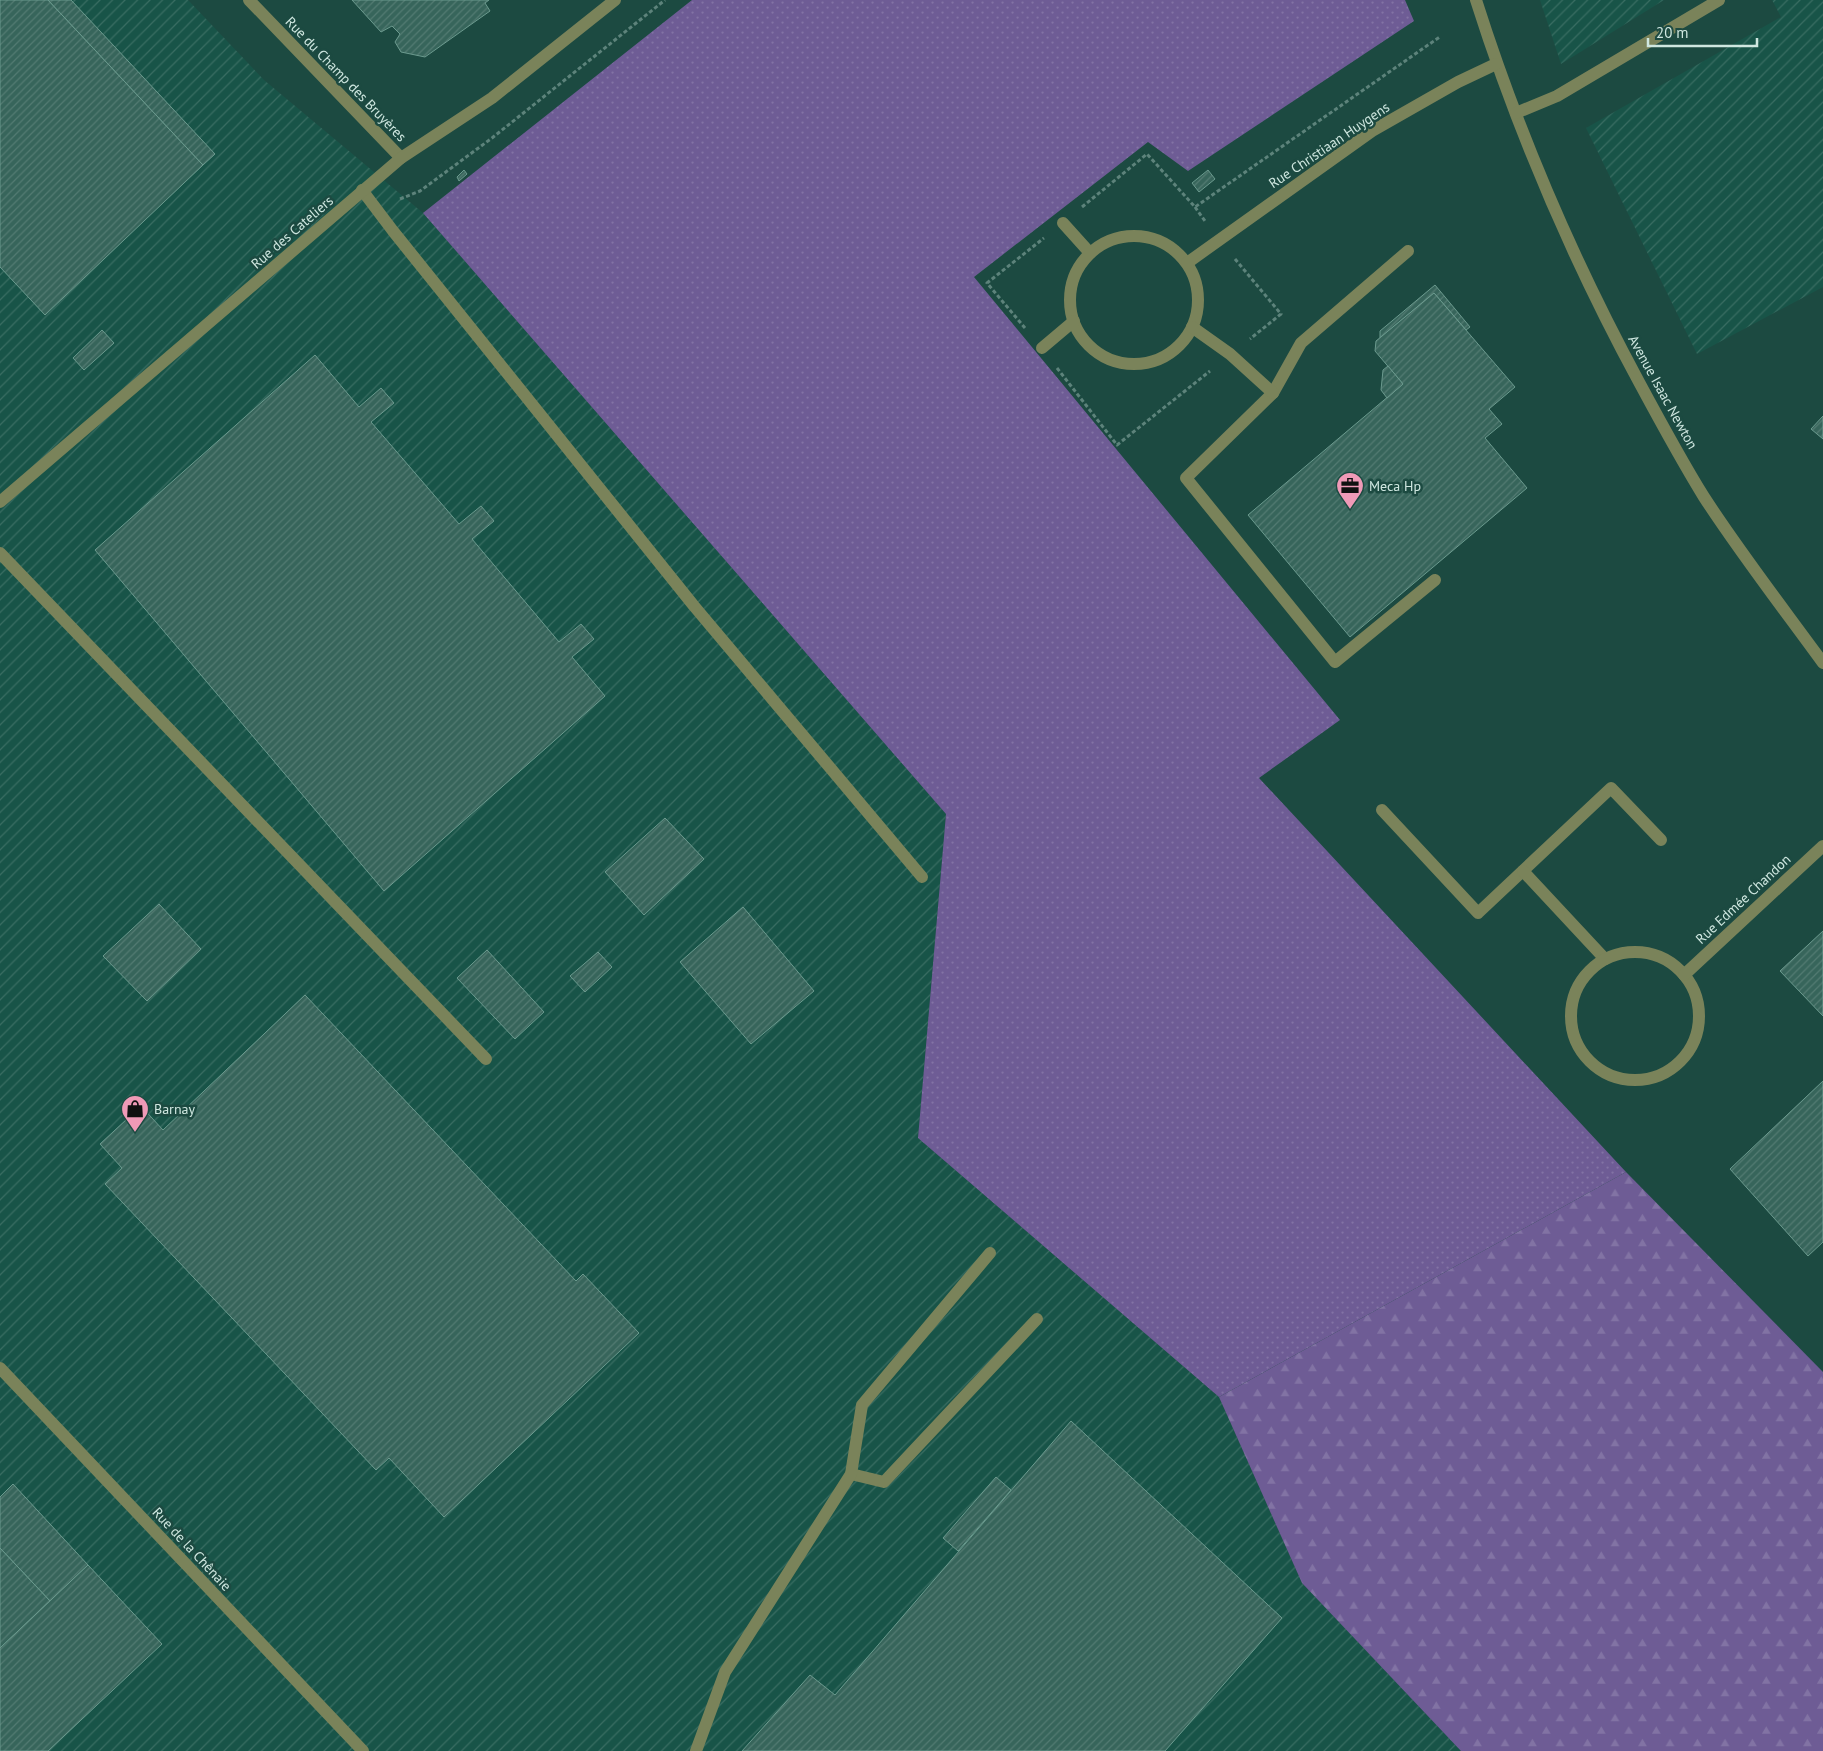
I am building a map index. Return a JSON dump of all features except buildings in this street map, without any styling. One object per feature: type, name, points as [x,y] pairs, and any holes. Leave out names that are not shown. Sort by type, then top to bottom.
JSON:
[{"type":"street","name":"Rue du Champ des Bruyères","points":[[249,0],[401,158]]},
{"type":"street","name":"Rue des Cateliers","points":[[0,502],[401,158],[492,98],[616,0]]},
{"type":"street","name":"Avenue Isaac Newton","points":[[1476,0],[1496,64],[1546,189],[1613,334],[1656,414],[1704,496],[1747,560],[1823,663]]},
{"type":"street","points":[[1516,113],[1557,96],[1719,0]]},
{"type":"street","name":"Rue Christiaan Huygens","points":[[1187,263],[1372,131],[1458,82],[1496,64]]},
{"type":"street","points":[[362,190],[688,598],[922,877]]},
{"type":"street","points":[[1063,222],[1090,253]]},
{"type":"street","points":[[1123,237],[1141,237],[1159,241],[1174,250],[1187,263],[1194,278],[1198,294],[1197,311],[1192,327],[1183,341],[1171,353],[1156,361],[1140,364],[1122,363],[1106,358],[1092,348],[1081,336],[1074,321],[1071,303],[1072,285],[1090,253],[1105,243],[1123,237]]},
{"type":"street","points":[[1408,250],[1301,343],[1273,393],[1186,478],[1335,662],[1435,580]]},
{"type":"street","points":[[1042,348],[1074,321]]},
{"type":"street","points":[[1192,327],[1230,354],[1273,393]]},
{"type":"street","points":[[0,553],[486,1059]]},
{"type":"street","points":[[1382,810],[1478,913],[1611,788],[1661,840]]},
{"type":"street","name":"Rue Edmée Chandon","points":[[1684,975],[1823,846]]},
{"type":"street","points":[[1523,871],[1605,959]]},
{"type":"street","points":[[1638,952],[1656,955],[1672,963],[1684,975],[1694,991],[1699,1009],[1698,1027],[1692,1045],[1682,1060],[1666,1072],[1649,1078],[1630,1080],[1612,1076],[1596,1066],[1583,1053],[1575,1037],[1572,1020],[1573,1002],[1579,985],[1590,971],[1605,959],[1620,954],[1638,952]]},
{"type":"street","points":[[696,1751],[725,1672],[851,1474],[862,1406],[990,1253]]},
{"type":"street","points":[[851,1474],[884,1482],[1037,1319]]},
{"type":"street","name":"Rue de la Chênaie","points":[[0,1368],[363,1751]]},
{"type":"path","points":[[376,208],[420,191],[492,138],[665,0]]},
{"type":"path","points":[[1218,240],[1281,314],[1117,445],[1042,348],[987,283],[1147,154],[1196,207],[1441,36]]},
{"type":"shaded area","points":[[0,0],[188,0],[264,80],[423,213],[946,814],[918,1138],[1219,1397],[1302,1583],[1461,1751],[0,1751]]},
{"type":"shaded area","points":[[1540,0],[1664,0],[1561,64]]},
{"type":"shaded area","points":[[1772,0],[1823,0],[1823,287],[1697,354],[1586,128],[1781,17]]},
{"type":"green space","points":[[692,0],[1405,0],[1414,21],[1188,171],[1148,142],[974,277],[1340,720],[1259,778],[1626,1172],[1219,1397],[918,1138],[946,814],[423,213]]},
{"type":"green space","points":[[1626,1172],[1823,1372],[1823,1751],[1461,1751],[1302,1583],[1219,1397]]},
{"type":"place","name":"Meca Hp","points":[[1350,510]]},
{"type":"place","name":"Barnay","points":[[135,1133]]}]
